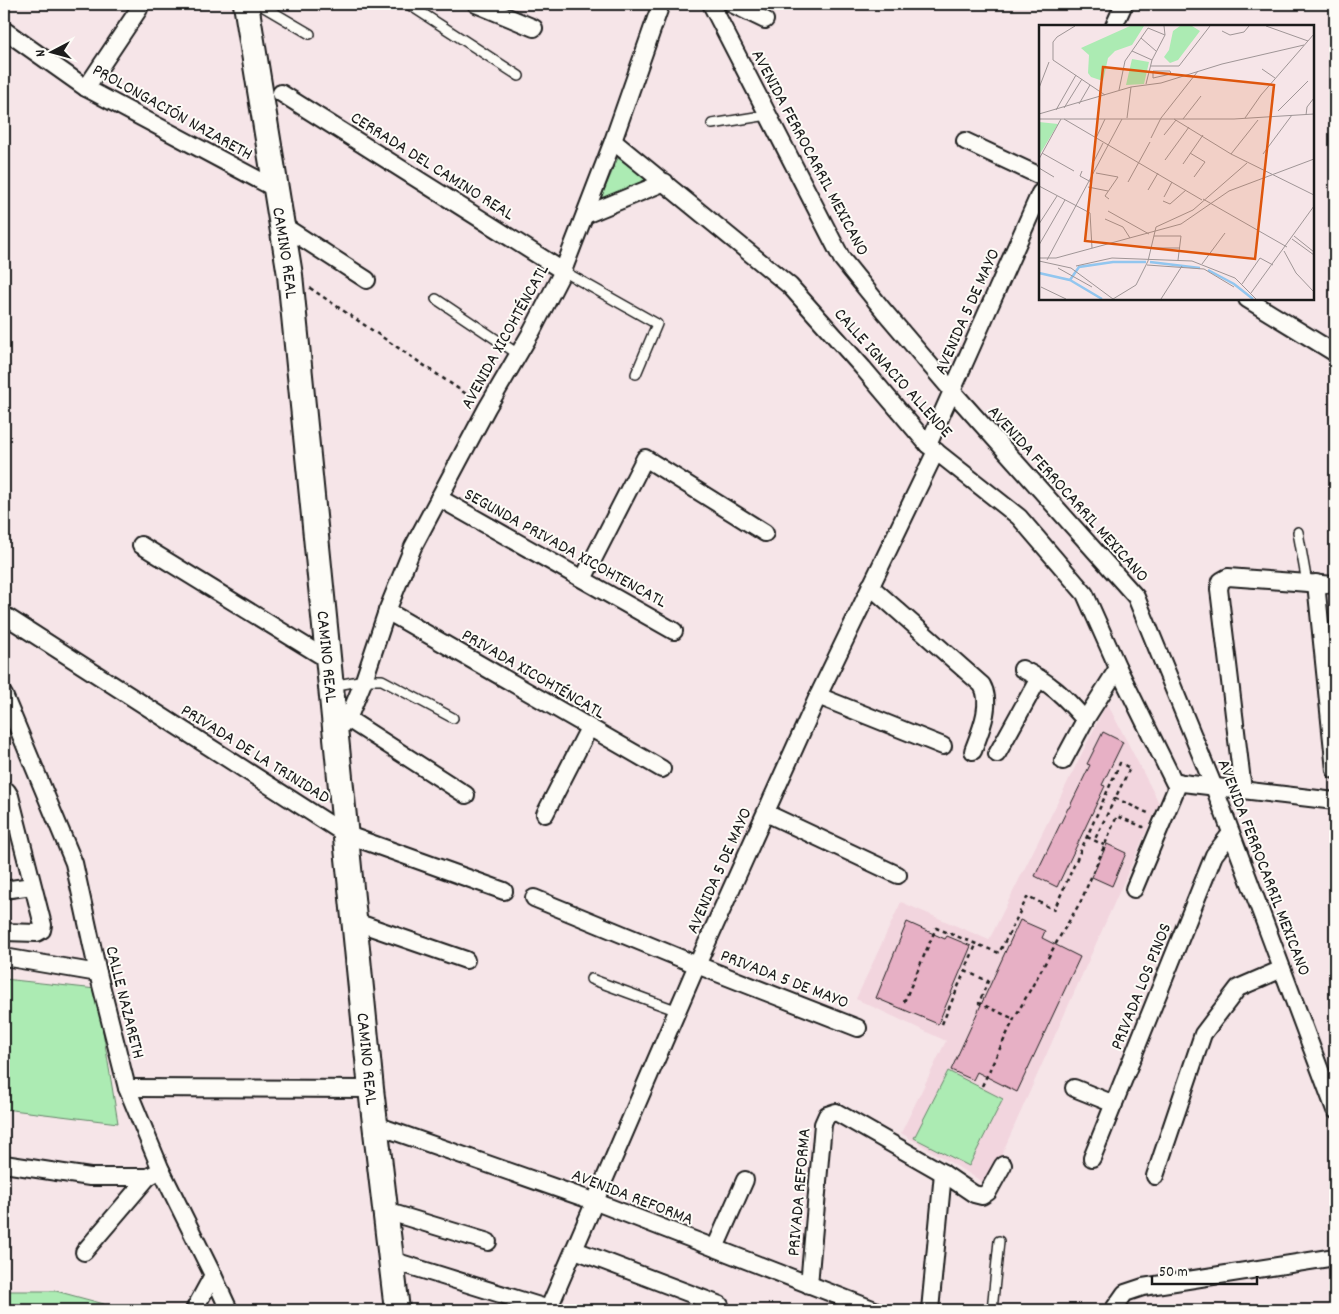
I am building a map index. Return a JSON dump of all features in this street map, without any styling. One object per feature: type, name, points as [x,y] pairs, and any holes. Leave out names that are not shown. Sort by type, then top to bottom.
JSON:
[{"type":"main road","name":"CAMINO REAL","points":[[246,4],[290,275],[332,686],[342,724],[345,834],[356,922],[371,1089],[397,1310]]},
{"type":"street","points":[[476,4],[534,28]]},
{"type":"street","name":"AVENIDA XICOHTÉNCATL","points":[[342,724],[364,680],[387,611],[413,547],[487,408],[564,272],[661,4]]},
{"type":"street","points":[[712,6],[731,4],[765,20]]},
{"type":"street","points":[[1114,25],[1124,4]]},
{"type":"street","name":"AVENIDA FERROCARRIL MEXICANO","points":[[712,6],[842,259],[952,392],[1136,597],[1232,833],[1335,1110]]},
{"type":"street","points":[[86,88],[139,9]]},
{"type":"street","name":"PROLONGACIÓN NAZARETH","points":[[4,30],[86,88],[276,189]]},
{"type":"street","name":"CERRADA DEL CAMINO REAL","points":[[281,93],[564,272]]},
{"type":"street","name":"CALLE IGNACIO ALLENDE","points":[[613,140],[790,286],[932,448],[1019,517],[1085,594],[1118,668],[1174,782],[1179,782]]},
{"type":"street","points":[[965,141],[1039,176]]},
{"type":"street","points":[[586,215],[665,182]]},
{"type":"street","name":"AVENIDA 5 DE MAYO","points":[[549,1310],[697,966],[932,448],[952,392],[1039,195]]},
{"type":"street","points":[[282,225],[366,280]]},
{"type":"street","points":[[1248,300],[1335,353]]},
{"type":"street","points":[[583,579],[645,458],[765,533]]},
{"type":"street","name":"SEGUNDA PRIVADA XICOHTENCATL","points":[[439,498],[674,631]]},
{"type":"street","points":[[141,545],[330,660]]},
{"type":"street","points":[[1243,790],[1219,589],[1221,581],[1228,577],[1335,585]]},
{"type":"street","points":[[1311,583],[1335,770]]},
{"type":"street","points":[[870,586],[982,685],[987,693],[987,703],[972,751]]},
{"type":"street","name":"PRIVADA XICOHTÉNCATL","points":[[387,611],[662,769]]},
{"type":"street","name":"PRIVADA DE LA TRINIDAD","points":[[4,615],[345,834],[504,890]]},
{"type":"street","points":[[1063,761],[1085,720],[1118,668]]},
{"type":"street","points":[[1022,669],[1039,678],[1063,695],[1085,720]]},
{"type":"street","points":[[997,754],[1039,678]]},
{"type":"street","name":"CALLE NAZARETH","points":[[4,695],[74,863],[98,973],[127,1088],[154,1174],[213,1275],[229,1310]]},
{"type":"street","points":[[818,696],[943,746]]},
{"type":"street","points":[[342,724],[466,795]]},
{"type":"street","points":[[545,814],[589,728]]},
{"type":"street","points":[[1134,889],[1179,782],[1335,801]]},
{"type":"street","points":[[4,790],[10,796],[43,925],[42,930],[36,934],[10,932],[12,958],[98,973]]},
{"type":"street","points":[[766,813],[898,875]]},
{"type":"street","name":"PRIVADA LOS PINOS","points":[[1092,1158],[1214,855],[1232,833]]},
{"type":"street","points":[[4,890],[32,886]]},
{"type":"street","name":"PRIVADA 5 DE MAYO","points":[[534,898],[697,966],[858,1028]]},
{"type":"street","points":[[356,922],[466,960]]},
{"type":"street","points":[[1154,1176],[1203,1034],[1238,988],[1282,969]]},
{"type":"street","points":[[127,1088],[371,1089]]},
{"type":"street","points":[[1074,1088],[1114,1104]]},
{"type":"street","name":"PRIVADA REFORMA","points":[[809,1285],[823,1124],[827,1115],[836,1112],[943,1173],[974,1194],[982,1196],[988,1192],[1003,1164]]},
{"type":"street","name":"AVENIDA REFORMA","points":[[376,1125],[596,1202],[875,1310]]},
{"type":"street","points":[[4,1164],[90,1177],[154,1174]]},
{"type":"street","points":[[930,1310],[943,1173]]},
{"type":"street","points":[[84,1252],[154,1174]]},
{"type":"street","points":[[715,1248],[745,1180]]},
{"type":"street","points":[[386,1211],[488,1242]]},
{"type":"street","points":[[575,1250],[720,1305]]},
{"type":"street","points":[[1114,1310],[1125,1293],[1143,1287],[1335,1257]]},
{"type":"street","points":[[392,1260],[549,1310]]},
{"type":"street","points":[[194,1310],[213,1275]]},
{"type":"lane","points":[[260,4],[310,34]]},
{"type":"lane","points":[[408,4],[519,76]]},
{"type":"lane","points":[[712,124],[768,115]]},
{"type":"lane","points":[[564,272],[657,324],[636,374]]},
{"type":"lane","points":[[436,299],[518,354]]},
{"type":"lane","points":[[1298,532],[1311,583]]},
{"type":"lane","points":[[332,686],[364,680],[382,680],[453,718]]},
{"type":"lane","points":[[591,979],[678,1011]]},
{"type":"lane","points":[[992,1310],[999,1241]]},
{"type":"path","points":[[290,275],[487,408]]},
{"type":"path","points":[[904,1002],[936,928],[999,953],[1028,896],[1054,910],[1120,763],[1130,768],[1094,841]]},
{"type":"path","points":[[1116,798],[1150,814]]},
{"type":"path","points":[[982,1086],[1014,1019],[1058,938],[1081,901],[1117,816],[1143,827],[1154,808]]},
{"type":"path","points":[[1086,837],[1104,845]]},
{"type":"path","points":[[942,1024],[976,945]]},
{"type":"path","points":[[965,971],[988,981],[979,1003],[1014,1019]]},
{"type":"shaded area","points":[[1107,703],[1159,803],[988,1185],[901,1133],[946,1041],[856,999],[901,902],[989,940]]},
{"type":"green space","points":[[618,158],[652,183],[598,204]]},
{"type":"green space","points":[[4,979],[96,989],[118,1123],[4,1109]]},
{"type":"green space","points":[[948,1071],[1003,1099],[969,1166],[914,1138]]},
{"type":"green space","points":[[4,1291],[56,1291],[104,1304],[108,1310],[4,1310]]},
{"type":"building","points":[[1103,732],[1123,742],[1102,785],[1105,786],[1057,887],[1035,876],[1090,765],[1087,764]]},
{"type":"building","points":[[1107,844],[1126,853],[1112,886],[1092,877]]},
{"type":"building","points":[[1020,920],[1045,931],[1042,938],[1080,957],[1017,1092],[977,1072],[973,1080],[951,1070]]},
{"type":"building","points":[[907,922],[945,939],[947,936],[971,946],[938,1024],[876,998]]}]
